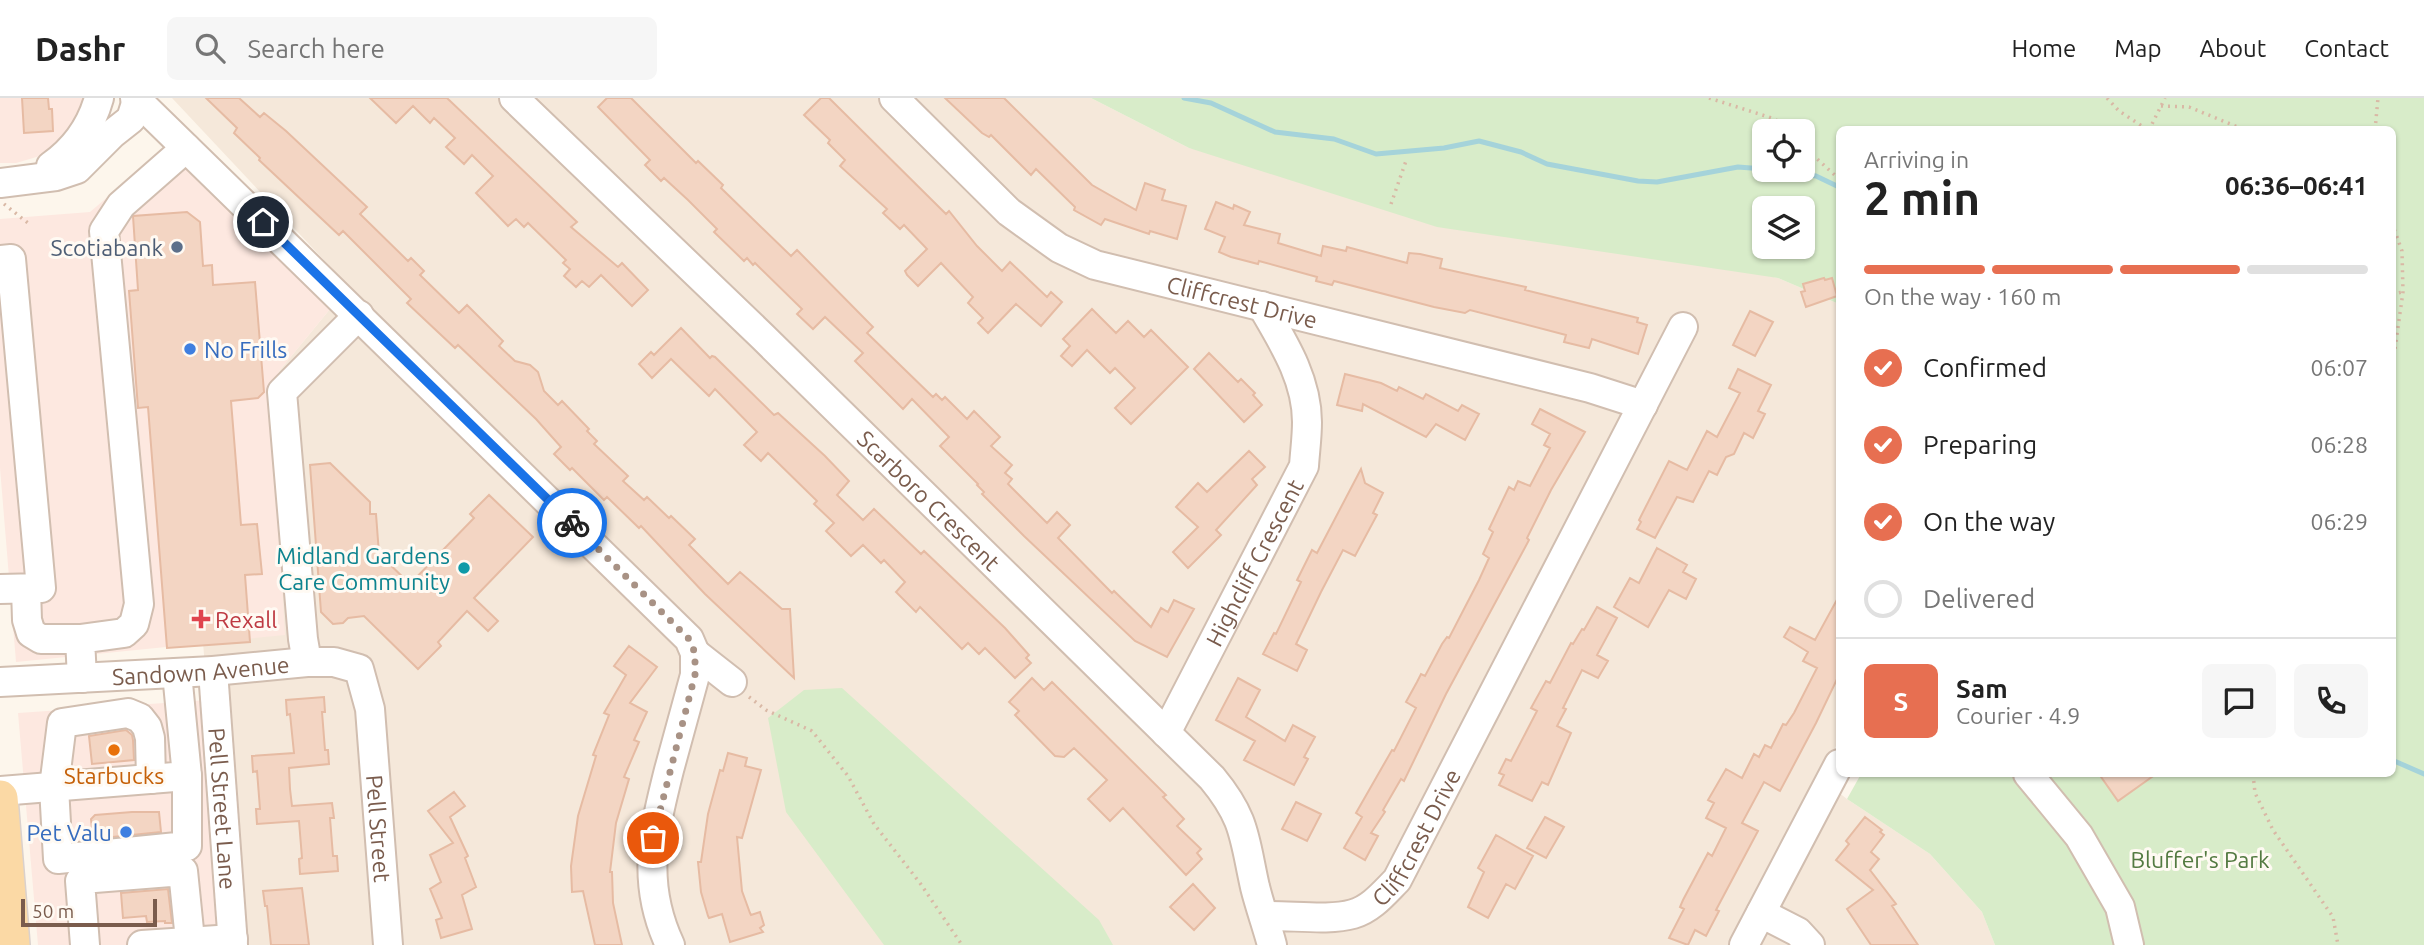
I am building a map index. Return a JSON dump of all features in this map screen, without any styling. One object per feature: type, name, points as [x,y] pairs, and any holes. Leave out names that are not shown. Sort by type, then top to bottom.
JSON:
[{"type":"main road","points":[[0,798],[12,945]]},
{"type":"street","points":[[28,181],[74,147],[85,131],[99,98]]},
{"type":"street","name":"Scarboro Crescent","points":[[514,98],[763,337],[1212,778],[1235,809],[1246,836],[1256,890],[1272,945]]},
{"type":"street","name":"Cliffcrest Drive","points":[[894,98],[1009,212],[1059,248],[1095,265],[1590,388],[1643,405]]},
{"type":"street","points":[[0,183],[56,176],[77,169],[131,119],[136,99]]},
{"type":"street","points":[[136,99],[689,639],[695,653],[695,675],[653,838],[652,883],[661,924],[670,945]]},
{"type":"street","points":[[0,260],[11,259],[41,588],[13,589],[32,633],[41,639],[80,639],[124,632],[135,624],[139,604],[104,231],[121,205],[186,148]]},
{"type":"street","name":"Highcliff Crescent","points":[[1166,733],[1304,466],[1307,421],[1303,389],[1292,358],[1262,306]]},
{"type":"street","points":[[307,662],[282,392],[359,315]]},
{"type":"street","name":"Cliffcrest Drive","points":[[1264,916],[1329,918],[1355,914],[1376,902],[1397,880],[1683,327]]},
{"type":"street","points":[[80,639],[82,678]]},
{"type":"street","points":[[695,653],[732,682]]},
{"type":"street","name":"Sandown Avenue","points":[[0,682],[334,662],[359,669],[370,709]]},
{"type":"street","name":"Pell Street Lane","points":[[213,671],[233,942]]},
{"type":"street","points":[[151,779],[150,738],[147,727],[140,718],[128,713],[62,723],[54,787],[58,859],[187,846],[187,776],[177,673]]},
{"type":"street","name":"Pell Street","points":[[370,709],[388,945]]},
{"type":"street","points":[[1744,945],[1836,770]]},
{"type":"street","points":[[0,791],[187,776]]},
{"type":"street","points":[[2030,777],[2079,836],[2120,907],[2129,945]]},
{"type":"street","points":[[85,945],[82,879],[183,871],[190,940]]},
{"type":"street","points":[[1761,913],[1798,932],[1810,945]]},
{"type":"street","points":[[142,945],[190,940],[233,942]]},
{"type":"path","points":[[1709,98],[1776,119]]},
{"type":"path","points":[[2107,98],[2119,111],[2142,126]]},
{"type":"path","points":[[2150,126],[2165,98]]},
{"type":"path","points":[[2375,126],[2378,98]]},
{"type":"path","points":[[2161,106],[2189,107],[2235,126]]},
{"type":"path","points":[[1815,157],[1836,176]]},
{"type":"path","points":[[1391,204],[1407,158]]},
{"type":"path","points":[[0,201],[28,223]]},
{"type":"path","points":[[2396,234],[2402,251],[2403,292],[2396,342]]},
{"type":"path","points":[[2396,294],[2403,292]]},
{"type":"path","points":[[732,682],[766,710],[812,731],[848,776],[874,824],[920,883],[962,945]]},
{"type":"path","points":[[2253,777],[2255,793],[2273,831],[2333,917],[2338,945]]},
{"type":"shaded area","points":[[0,98],[85,98],[64,141],[40,156],[16,163],[0,163]]},
{"type":"shaded area","points":[[172,98],[1091,98],[1189,148],[1778,278],[1836,303],[1836,746],[1820,778],[1930,854],[1982,912],[1995,945],[229,945],[203,643],[271,387],[280,370],[330,309],[354,292]]},
{"type":"shaded area","points":[[166,147],[330,309],[280,370],[271,387],[285,635],[16,662],[0,468],[0,219],[90,212]]},
{"type":"shaded area","points":[[208,700],[229,945],[38,945],[18,713]]},
{"type":"green space","name":"Bluffer's Park","points":[[1091,98],[2424,98],[2424,945],[1995,945],[1982,912],[1930,854],[1847,799],[1859,777],[2396,777],[2396,126],[1836,126],[1836,303],[1778,278],[1437,227],[1189,148]]},
{"type":"green space","points":[[842,688],[1099,920],[1113,945],[884,945],[786,812],[768,718],[804,690]]},
{"type":"building","points":[[22,98],[48,98],[49,109],[52,109],[53,131],[24,133]]},
{"type":"building","points":[[206,98],[239,98],[260,117],[264,113],[286,131],[367,207],[360,214],[408,261],[411,258],[424,271],[420,275],[459,313],[467,305],[503,341],[499,346],[515,361],[530,365],[538,372],[544,391],[558,405],[562,401],[589,429],[587,431],[597,441],[594,444],[628,476],[623,481],[644,500],[647,497],[669,518],[671,516],[695,539],[689,545],[728,584],[740,572],[782,609],[790,609],[794,678],[705,594],[641,526],[639,528],[607,497],[604,500],[572,468],[570,470],[554,454],[561,447],[536,419],[458,345],[455,348],[407,303],[411,299],[343,231],[339,235],[259,160],[234,133],[237,128]]},
{"type":"building","points":[[370,98],[447,98],[577,222],[571,227],[618,267],[622,263],[648,290],[632,306],[601,275],[589,287],[582,281],[576,287],[564,276],[570,269],[563,263],[566,260],[528,223],[524,227],[516,219],[508,226],[476,193],[493,176],[472,155],[464,164],[446,147],[455,138],[434,118],[430,123],[413,106],[396,123]]},
{"type":"building","points":[[607,98],[631,98],[696,163],[698,161],[723,185],[721,188],[791,256],[797,250],[873,327],[867,333],[933,397],[936,394],[942,400],[945,397],[967,419],[974,411],[1000,437],[991,446],[1012,465],[1005,473],[1012,479],[1008,484],[1047,523],[1057,512],[1070,525],[1058,538],[1112,593],[1114,591],[1151,627],[1161,608],[1168,612],[1174,600],[1194,609],[1167,657],[1135,641],[1024,536],[940,446],[949,437],[912,399],[903,409],[855,361],[863,353],[825,317],[813,329],[797,314],[802,309],[755,263],[753,265],[747,258],[744,261],[714,232],[717,229],[688,200],[664,178],[661,181],[645,165],[650,160],[598,107]]},
{"type":"building","points":[[821,98],[829,98],[946,214],[949,211],[977,246],[1002,271],[1010,262],[1047,297],[1051,292],[1062,302],[1041,326],[1016,304],[988,333],[978,323],[983,318],[968,303],[973,297],[941,263],[918,286],[907,275],[905,271],[927,249],[904,225],[900,229],[883,213],[887,209],[840,166],[845,160],[828,143],[830,140],[804,115]]},
{"type":"building","points":[[945,98],[1004,98],[1092,185],[1136,210],[1145,183],[1165,190],[1162,200],[1186,206],[1177,239],[1150,231],[1149,234],[1105,219],[1101,225],[1074,210],[1075,207],[1036,169],[1031,175],[991,135],[989,137],[982,133]]},
{"type":"building","points":[[1216,202],[1233,209],[1234,205],[1250,212],[1244,225],[1280,234],[1278,243],[1321,256],[1323,246],[1346,251],[1347,247],[1407,263],[1409,253],[1420,254],[1442,259],[1440,268],[1526,287],[1525,290],[1638,318],[1637,322],[1647,325],[1638,354],[1592,339],[1589,348],[1564,342],[1566,335],[1470,310],[1465,313],[1434,307],[1334,281],[1332,285],[1316,281],[1317,277],[1259,261],[1258,264],[1231,257],[1219,252],[1225,237],[1205,229]]},
{"type":"building","points":[[187,212],[200,222],[203,266],[212,265],[213,285],[255,282],[264,392],[258,398],[231,401],[241,525],[257,524],[262,574],[245,575],[250,642],[167,648],[148,407],[138,408],[129,291],[138,290],[133,216]]},
{"type":"building","points":[[1832,278],[1836,296],[1806,307],[1801,292],[1805,291],[1803,284]]},
{"type":"building","points":[[1092,309],[1116,333],[1128,321],[1144,337],[1151,330],[1188,367],[1131,424],[1115,408],[1135,388],[1115,368],[1110,373],[1087,350],[1072,366],[1061,356],[1070,346],[1063,339]]},
{"type":"building","points":[[1750,311],[1773,322],[1755,356],[1733,345]]},
{"type":"building","points":[[681,328],[710,358],[715,357],[774,415],[778,413],[849,481],[837,495],[863,520],[874,509],[921,554],[924,551],[1005,628],[1029,655],[1026,658],[1031,663],[1015,678],[985,648],[979,654],[968,643],[962,649],[920,607],[916,612],[896,592],[905,582],[884,560],[881,563],[863,545],[851,556],[826,531],[834,523],[814,504],[817,501],[768,453],[761,461],[744,445],[757,432],[715,389],[709,396],[671,359],[652,378],[639,364],[651,352],[654,355]]},
{"type":"building","points":[[1209,353],[1238,382],[1241,379],[1262,405],[1244,422],[1194,369]]},
{"type":"building","points":[[1738,369],[1771,385],[1758,411],[1765,414],[1753,438],[1744,433],[1734,454],[1726,457],[1717,475],[1709,471],[1693,502],[1677,497],[1655,538],[1637,529],[1669,461],[1687,470],[1707,431],[1717,437],[1740,393],[1729,388]]},
{"type":"building","points":[[1345,374],[1381,383],[1397,391],[1399,387],[1423,399],[1426,394],[1458,411],[1462,405],[1479,414],[1465,440],[1436,424],[1426,437],[1363,404],[1362,411],[1337,405]]},
{"type":"building","points":[[1540,409],[1585,432],[1551,490],[1527,538],[1529,540],[1446,694],[1404,781],[1401,779],[1371,833],[1378,836],[1365,860],[1344,848],[1362,817],[1356,813],[1392,750],[1394,751],[1416,708],[1406,702],[1421,674],[1425,676],[1442,644],[1449,638],[1479,580],[1489,558],[1483,554],[1493,532],[1489,529],[1509,487],[1514,490],[1518,481],[1530,486],[1550,448],[1544,445],[1550,434],[1532,424]]},
{"type":"building","points":[[1249,451],[1265,467],[1252,479],[1257,485],[1216,530],[1221,535],[1188,568],[1173,552],[1198,527],[1176,507],[1198,483],[1207,492]]},
{"type":"building","name":"Midland Gardens Care Community","points":[[330,463],[370,502],[370,514],[376,514],[379,554],[410,584],[474,518],[470,514],[489,495],[533,537],[474,598],[498,621],[488,631],[467,611],[438,642],[441,646],[418,669],[364,616],[333,624],[321,612],[310,465]]},
{"type":"building","points":[[1361,469],[1365,483],[1383,493],[1373,513],[1377,515],[1355,556],[1343,550],[1321,592],[1296,644],[1307,650],[1297,671],[1263,654],[1274,633],[1276,634],[1301,582],[1297,580],[1312,550],[1317,553]]},
{"type":"building","points":[[1657,548],[1687,565],[1683,572],[1696,579],[1686,599],[1669,590],[1648,627],[1614,607],[1630,578],[1639,583]]},
{"type":"building","points":[[1836,602],[1836,681],[1816,723],[1780,791],[1764,782],[1742,823],[1758,831],[1716,910],[1719,911],[1706,936],[1695,930],[1688,945],[1669,938],[1684,909],[1680,907],[1683,900],[1708,853],[1712,856],[1726,828],[1706,818],[1714,803],[1708,800],[1726,769],[1742,778],[1754,754],[1759,757],[1765,745],[1771,748],[1783,724],[1786,725],[1794,713],[1817,668],[1803,661],[1808,652],[1784,637],[1790,627],[1815,640]]},
{"type":"building","points":[[1597,607],[1617,618],[1597,655],[1608,661],[1598,678],[1582,670],[1557,726],[1571,733],[1548,785],[1542,782],[1532,801],[1499,785],[1504,775],[1499,773],[1506,759],[1511,761],[1537,711],[1531,708],[1546,681],[1550,683],[1571,643],[1573,644],[1582,629],[1584,630]]},
{"type":"building","points":[[629,646],[657,667],[630,703],[647,712],[634,740],[639,742],[624,777],[629,779],[616,823],[610,872],[622,945],[595,945],[583,891],[572,892],[571,866],[578,816],[596,756],[593,755],[609,715],[604,713],[626,675],[614,666]]},
{"type":"building","points":[[1032,678],[1044,690],[1052,682],[1166,795],[1163,797],[1184,819],[1177,826],[1201,849],[1197,853],[1202,859],[1186,875],[1123,808],[1110,821],[1088,799],[1107,780],[1074,748],[1064,757],[1055,756],[1015,715],[1019,711],[1009,702]]},
{"type":"building","points":[[1238,678],[1260,690],[1246,717],[1285,741],[1293,725],[1315,737],[1304,757],[1308,759],[1294,785],[1244,760],[1255,741],[1216,720]]},
{"type":"building","points":[[324,697],[325,712],[322,712],[329,764],[289,768],[290,789],[292,806],[332,803],[334,818],[330,818],[333,856],[337,856],[338,871],[300,874],[299,859],[302,858],[299,821],[257,824],[256,809],[260,809],[257,771],[253,772],[252,756],[294,753],[286,700]]},
{"type":"building","name":"Starbucks","points":[[126,730],[132,735],[134,760],[92,764],[89,736]]},
{"type":"building","points":[[728,753],[747,758],[745,766],[761,770],[742,838],[737,837],[742,891],[751,915],[760,912],[764,925],[760,928],[763,932],[730,942],[722,914],[709,918],[708,916],[701,892],[698,862],[701,862],[708,814],[720,770],[723,771]]},
{"type":"building","points":[[2101,777],[2152,777],[2118,801]]},
{"type":"building","points":[[454,792],[465,806],[450,817],[468,856],[465,858],[476,887],[462,895],[472,929],[441,938],[436,920],[442,918],[430,889],[441,882],[430,855],[453,843],[428,811]]},
{"type":"building","points":[[1296,802],[1321,814],[1307,841],[1282,829]]},
{"type":"building","name":"Pet Valu","points":[[159,812],[161,832],[93,839],[91,819],[95,815]]},
{"type":"building","points":[[1545,817],[1564,827],[1546,858],[1527,848]]},
{"type":"building","points":[[1865,817],[1882,830],[1880,832],[1884,835],[1871,852],[1879,859],[1870,870],[1896,904],[1892,906],[1918,945],[1871,945],[1847,909],[1873,890],[1836,860],[1849,844],[1846,841]]},
{"type":"building","points":[[1496,835],[1533,856],[1515,889],[1506,884],[1488,918],[1468,907],[1484,872],[1478,868]]},
{"type":"building","points":[[1193,884],[1215,908],[1194,930],[1170,907]]},
{"type":"building","points":[[302,888],[309,945],[271,945],[263,891]]},
{"type":"building","points":[[168,889],[172,923],[147,922],[146,916],[123,918],[121,893]]},
{"type":"waterway","points":[[1184,98],[1211,103],[1275,132],[1334,139],[1376,154],[1444,148],[1479,141],[1521,152],[1547,164],[1657,182],[1738,167],[1752,168]]},
{"type":"waterway","points":[[1815,176],[1836,186]]},
{"type":"waterway","points":[[2396,762],[2424,774]]},
{"type":"way so far","points":[[572,523],[689,639],[695,653],[695,675],[653,838]]},
{"type":"place","name":"Scotiabank","points":[[177,247]]},
{"type":"place","name":"No Frills","points":[[190,349]]},
{"type":"place","name":"Midland Gardens Care Community","points":[[464,568]]},
{"type":"place","name":"Rexall","points":[[201,619]]},
{"type":"place","name":"Starbucks","points":[[114,750]]},
{"type":"place","name":"Pet Valu","points":[[126,832]]},
{"type":"route","points":[[263,222],[572,523]]}]
